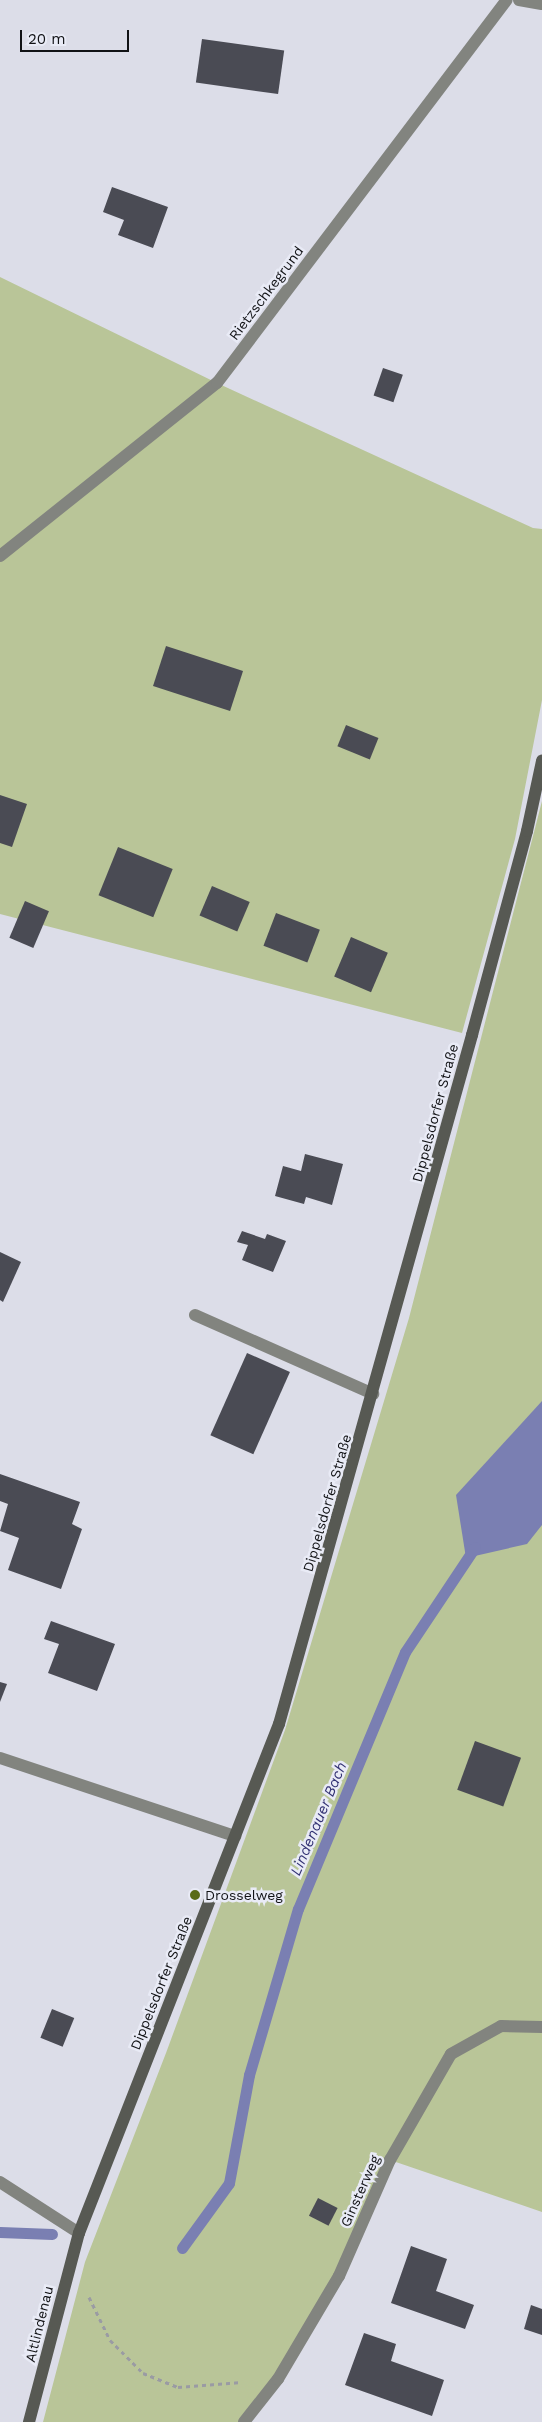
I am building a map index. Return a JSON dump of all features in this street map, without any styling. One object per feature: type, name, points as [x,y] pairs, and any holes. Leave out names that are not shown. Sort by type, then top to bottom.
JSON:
[{"type":"street","name":"Rietzschkegrund","points":[[0,556],[217,383],[507,0]]},
{"type":"street","points":[[519,0],[542,4]]},
{"type":"street","name":"Dippelsdorfer Straße","points":[[79,2233],[279,1724],[373,1394],[528,831],[542,761]]},
{"type":"street","points":[[195,1315],[373,1394]]},
{"type":"street","points":[[0,1758],[235,1836]]},
{"type":"street","name":"Ginsterweg","points":[[244,2422],[278,2379],[339,2276],[390,2160],[451,2054],[501,2026],[542,2028]]},
{"type":"street","points":[[0,2182],[79,2233]]},
{"type":"street","name":"Altlindenau","points":[[29,2422],[79,2233]]},
{"type":"path","points":[[71,2260],[110,2340],[143,2373],[178,2387],[278,2379]]},
{"type":"green space","points":[[0,277],[217,383],[533,528],[542,529],[542,700],[515,839],[462,1033],[0,914]]},
{"type":"green space","points":[[542,801],[542,2212],[390,2160],[339,2276],[244,2422],[43,2422],[85,2262],[166,2053],[285,1730],[409,1318]]},
{"type":"water","points":[[542,1401],[542,1525],[527,1544],[466,1558],[456,1495]]},
{"type":"building","points":[[202,39],[284,51],[278,94],[196,83]]},
{"type":"building","points":[[112,187],[168,207],[153,248],[118,235],[124,220],[103,212]]},
{"type":"building","points":[[383,368],[403,375],[393,402],[374,395]]},
{"type":"building","points":[[166,646],[243,671],[230,711],[153,686]]},
{"type":"building","points":[[346,725],[378,738],[370,759],[337,746]]},
{"type":"building","points":[[0,795],[27,804],[12,847],[0,843]]},
{"type":"building","points":[[118,847],[173,869],[153,917],[99,895]]},
{"type":"building","points":[[212,886],[250,902],[237,931],[199,915]]},
{"type":"building","points":[[25,901],[49,911],[33,948],[9,938]]},
{"type":"building","points":[[276,913],[320,930],[307,963],[263,946]]},
{"type":"building","points":[[351,937],[388,953],[371,992],[334,977]]},
{"type":"building","points":[[305,1154],[343,1164],[332,1205],[306,1197],[304,1204],[275,1196],[283,1166],[301,1171]]},
{"type":"building","points":[[242,1231],[265,1239],[267,1234],[286,1241],[273,1272],[242,1260],[248,1245],[237,1242]]},
{"type":"building","points":[[0,1252],[21,1262],[3,1302],[0,1300]]},
{"type":"building","points":[[247,1353],[290,1372],[253,1454],[210,1435]]},
{"type":"building","points":[[0,1474],[80,1502],[72,1524],[82,1529],[61,1589],[8,1570],[19,1538],[0,1531],[8,1504],[0,1501]]},
{"type":"building","points":[[51,1621],[115,1644],[97,1691],[48,1673],[59,1644],[44,1639]]},
{"type":"building","points":[[0,1682],[7,1684],[0,1702]]},
{"type":"building","points":[[475,1741],[521,1758],[503,1807],[457,1790]]},
{"type":"building","points":[[52,2009],[74,2018],[63,2047],[40,2038]]},
{"type":"building","points":[[318,2198],[338,2208],[329,2226],[309,2216]]},
{"type":"building","points":[[411,2246],[447,2259],[436,2291],[474,2305],[465,2329],[391,2303]]},
{"type":"building","points":[[531,2305],[542,2309],[542,2335],[524,2329]]},
{"type":"building","points":[[364,2333],[396,2344],[391,2361],[444,2380],[432,2416],[345,2385]]},
{"type":"waterway","name":"Lindenauer Bach","points":[[182,2248],[229,2183],[249,2075],[298,1909],[405,1652],[475,1547]]},
{"type":"waterway","name":"Lindenauer Bach","points":[[0,2232],[52,2234]]},
{"type":"place","name":"Drosselweg","points":[[195,1895]]}]
